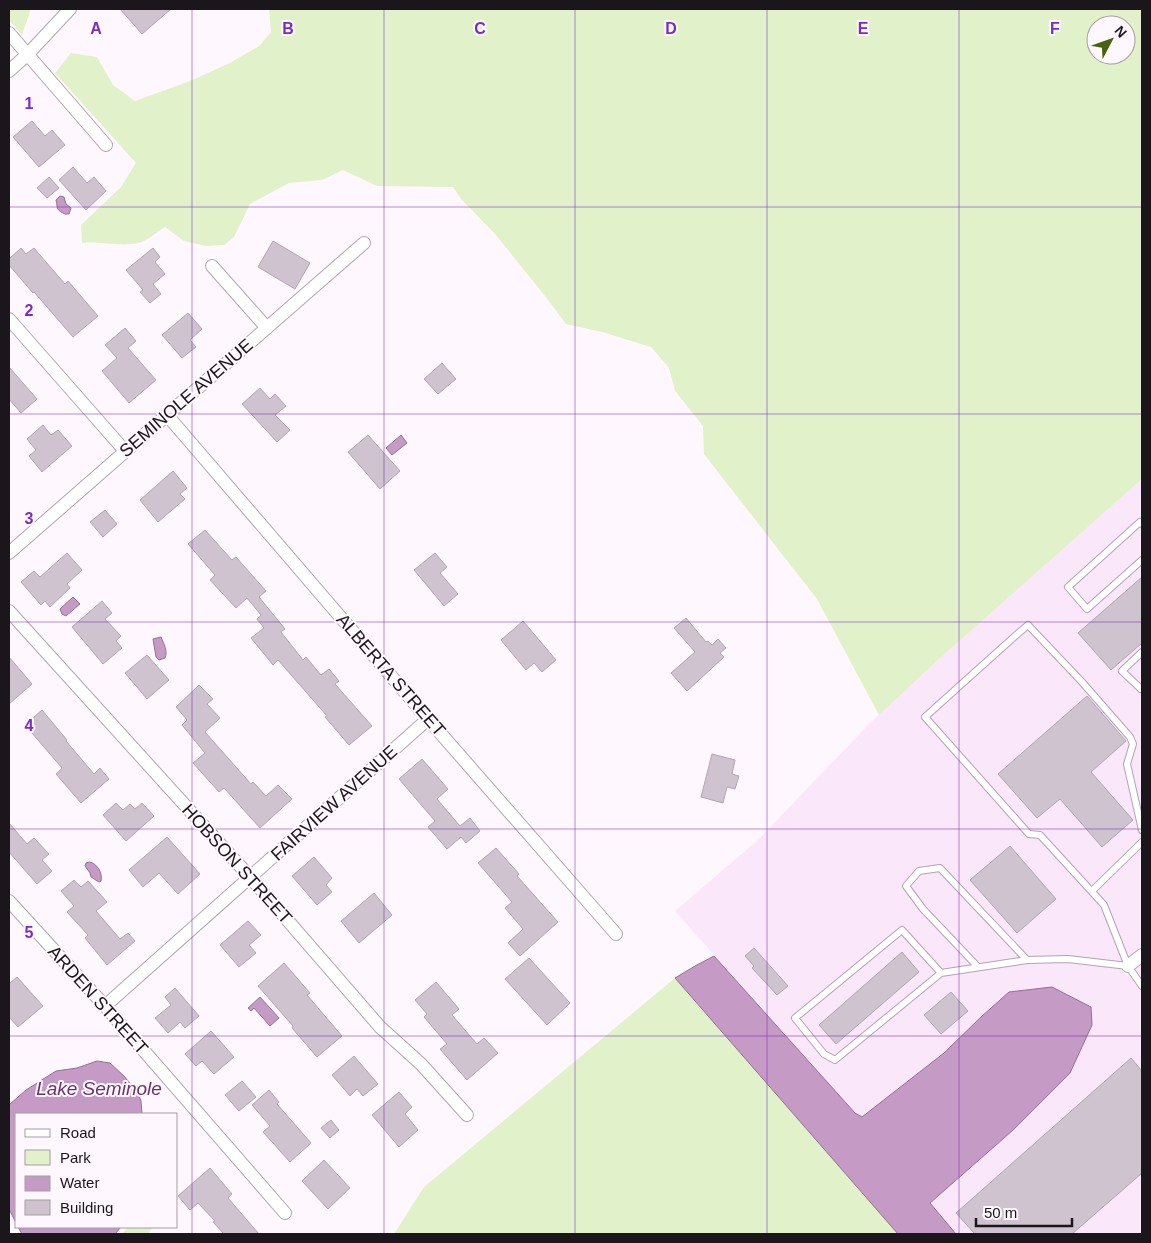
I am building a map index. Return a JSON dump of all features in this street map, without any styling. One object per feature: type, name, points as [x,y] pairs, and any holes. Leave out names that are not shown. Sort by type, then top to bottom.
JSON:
[{"type":"street","points":[[9,71],[28,55],[70,9]]},
{"type":"street","points":[[9,32],[106,145]]},
{"type":"street","name":"SEMINOLE AVENUE","points":[[9,553],[364,243]]},
{"type":"street","points":[[212,266],[267,328]]},
{"type":"street","points":[[9,319],[125,451]]},
{"type":"street","name":"ALBERTA STREET","points":[[167,414],[428,719],[616,934]]},
{"type":"street","name":"HOBSON STREET","points":[[9,611],[250,877],[380,1027],[421,1064],[467,1115]]},
{"type":"street","name":"FAIRVIEW AVENUE","points":[[105,1006],[428,719]]},
{"type":"street","name":"ARDEN STREET","points":[[9,901],[105,1006],[285,1213]]},
{"type":"street","points":[[1128,966],[1142,955]]},
{"type":"lane","points":[[1142,524],[1140,522],[1068,587],[1087,609],[1142,560]]},
{"type":"lane","points":[[1142,830],[1127,764],[1133,744],[1130,737],[1082,682],[1028,625],[925,717],[1029,834],[1040,835],[1104,905],[1128,966],[1142,986]]},
{"type":"lane","points":[[1141,690],[1122,670],[1142,652]]},
{"type":"lane","points":[[1092,891],[1142,842]]},
{"type":"lane","points":[[978,967],[923,909],[906,886],[919,871],[940,868],[1027,960]]},
{"type":"lane","points":[[941,973],[902,930],[795,1018],[824,1054],[835,1060],[941,973],[1027,960],[1068,959],[1128,966]]},
{"type":"shaded area","points":[[1142,479],[1142,946],[1118,966],[1127,976],[1142,963],[1142,1234],[956,1234],[930,1203],[1012,1131],[981,1017],[944,1053],[862,1117],[855,1113],[675,911],[758,840],[869,724],[939,659]]},
{"type":"green space","points":[[9,9],[31,9],[22,35],[9,20]]},
{"type":"green space","points":[[269,9],[1142,9],[1142,479],[939,659],[879,715],[817,599],[704,454],[703,426],[675,391],[669,368],[651,347],[602,332],[566,324],[495,234],[461,199],[453,187],[377,186],[343,170],[322,180],[289,183],[250,204],[234,237],[224,245],[206,246],[184,241],[165,227],[148,239],[138,243],[82,243],[81,225],[121,187],[136,163],[55,73],[71,53],[97,57],[113,85],[135,101],[190,81],[228,64],[259,46],[271,32]]},
{"type":"green space","points":[[675,978],[898,1234],[394,1234],[424,1187]]},
{"type":"green space","points":[[127,1228],[152,1228],[148,1234],[122,1234]]},
{"type":"water","points":[[60,196],[64,197],[66,204],[71,208],[69,214],[60,212],[58,209],[56,200]]},
{"type":"water","points":[[401,435],[407,443],[392,455],[386,448]]},
{"type":"water","points":[[73,597],[80,604],[66,616],[62,614],[60,609]]},
{"type":"water","points":[[161,637],[166,653],[165,658],[159,660],[156,657],[153,639]]},
{"type":"water","points":[[89,862],[95,864],[99,869],[101,881],[99,882],[91,877],[85,866]]},
{"type":"water","points":[[714,956],[855,1113],[862,1117],[944,1053],[1009,992],[1052,987],[1091,1007],[1092,1025],[1070,1073],[1012,1131],[930,1203],[956,1234],[898,1234],[675,978]]},
{"type":"water","points":[[260,997],[279,1018],[270,1026],[254,1008],[251,1011],[248,1008]]},
{"type":"water","name":"Lake Seminole","points":[[97,1061],[110,1063],[138,1093],[142,1113],[15,1113],[15,1221],[9,1209],[9,1105],[26,1090],[56,1071],[77,1068]]},
{"type":"water","points":[[19,1228],[120,1228],[115,1234],[22,1234]]},
{"type":"building","points":[[120,9],[171,9],[142,34]]},
{"type":"building","points":[[32,121],[45,136],[52,130],[65,145],[39,167],[13,137]]},
{"type":"building","points":[[73,167],[87,183],[94,177],[106,191],[86,210],[59,180]]},
{"type":"building","points":[[49,177],[59,188],[47,198],[37,188]]},
{"type":"building","points":[[273,241],[310,263],[295,289],[258,267]]},
{"type":"building","points":[[21,248],[26,254],[34,248],[65,284],[68,281],[98,316],[73,337],[9,265],[9,259]]},
{"type":"building","points":[[153,248],[160,257],[155,262],[165,274],[153,284],[161,294],[150,303],[140,292],[143,290],[126,270]]},
{"type":"building","points":[[188,313],[202,329],[190,340],[196,347],[182,358],[162,335]]},
{"type":"building","points":[[125,328],[136,341],[128,348],[156,380],[129,403],[102,371],[117,358],[105,345]]},
{"type":"building","points":[[442,363],[456,379],[438,394],[424,379]]},
{"type":"building","points":[[9,367],[37,399],[21,413],[9,399]]},
{"type":"building","points":[[260,388],[270,399],[275,394],[286,406],[275,415],[290,430],[277,442],[242,404]]},
{"type":"building","points":[[43,425],[51,435],[58,430],[72,446],[42,472],[29,456],[36,450],[27,439]]},
{"type":"building","points":[[368,435],[400,471],[380,489],[348,452]]},
{"type":"building","points":[[173,471],[187,488],[180,494],[185,499],[158,522],[140,500]]},
{"type":"building","points":[[105,510],[117,524],[103,537],[90,522]]},
{"type":"building","points":[[205,530],[232,560],[236,557],[266,591],[259,597],[285,629],[281,632],[303,660],[306,657],[321,675],[329,669],[339,681],[335,684],[372,726],[349,745],[325,717],[327,716],[278,660],[273,665],[251,638],[264,628],[257,619],[261,615],[247,598],[236,608],[210,580],[215,575],[188,544]]},
{"type":"building","points":[[67,553],[82,570],[67,584],[70,588],[50,607],[45,601],[41,605],[21,582],[34,571],[40,577]]},
{"type":"building","points":[[435,553],[447,567],[440,573],[458,594],[444,606],[414,570]]},
{"type":"building","points":[[1142,577],[1142,643],[1111,670],[1078,633]]},
{"type":"building","points":[[102,601],[112,613],[105,619],[121,636],[116,641],[122,648],[103,664],[72,627]]},
{"type":"building","points":[[686,618],[706,642],[708,641],[712,645],[718,639],[726,648],[720,653],[724,657],[687,691],[671,673],[695,652],[674,628]]},
{"type":"building","points":[[523,621],[556,660],[542,672],[534,663],[526,670],[501,640]]},
{"type":"building","points":[[147,655],[169,680],[147,699],[125,673]]},
{"type":"building","points":[[9,657],[32,684],[9,704]]},
{"type":"building","points":[[199,685],[213,699],[207,704],[220,718],[205,732],[251,784],[253,782],[266,796],[278,785],[292,799],[260,828],[224,788],[219,792],[193,763],[205,753],[182,725],[187,720],[176,707]]},
{"type":"building","points":[[1087,696],[1126,741],[1091,772],[1133,820],[1102,847],[1060,799],[1037,818],[998,774]]},
{"type":"building","points":[[42,710],[94,774],[100,768],[109,779],[81,803],[56,774],[62,768],[25,725]]},
{"type":"building","points":[[712,754],[735,760],[732,774],[739,776],[735,789],[727,787],[723,803],[701,797]]},
{"type":"building","points":[[422,759],[448,789],[437,799],[460,826],[470,818],[480,831],[466,843],[461,837],[447,849],[428,827],[435,821],[399,779]]},
{"type":"building","points":[[116,803],[123,810],[130,804],[135,809],[142,803],[154,816],[126,841],[103,815]]},
{"type":"building","points":[[9,823],[27,844],[34,838],[49,854],[42,860],[52,871],[37,884],[9,852]]},
{"type":"building","points":[[167,837],[200,874],[178,894],[159,873],[143,887],[129,870]]},
{"type":"building","points":[[1010,846],[1056,899],[1017,933],[970,880]]},
{"type":"building","points":[[496,848],[519,874],[517,876],[558,922],[520,956],[508,943],[523,929],[505,908],[512,902],[478,863]]},
{"type":"building","points":[[314,857],[332,878],[326,885],[332,892],[317,905],[292,876]]},
{"type":"building","points":[[74,880],[81,887],[88,881],[107,902],[96,911],[120,939],[128,933],[135,941],[107,965],[85,938],[88,935],[67,912],[74,906],[61,891]]},
{"type":"building","points":[[374,893],[392,915],[359,943],[341,921]]},
{"type":"building","points":[[248,921],[261,935],[249,945],[256,953],[239,967],[220,945]]},
{"type":"building","points":[[754,948],[788,986],[777,995],[752,968],[754,966],[745,956]]},
{"type":"building","points":[[902,952],[919,972],[836,1044],[819,1025]]},
{"type":"building","points":[[529,958],[570,1003],[547,1025],[505,979]]},
{"type":"building","points":[[284,963],[310,993],[307,995],[342,1036],[317,1057],[258,986]]},
{"type":"building","points":[[17,977],[43,1006],[18,1027],[9,1017],[9,984]]},
{"type":"building","points":[[436,982],[459,1009],[452,1015],[477,1044],[484,1038],[498,1053],[467,1080],[440,1049],[447,1044],[424,1017],[427,1014],[415,1000]]},
{"type":"building","points":[[175,988],[199,1016],[185,1028],[180,1022],[168,1033],[155,1018],[171,1005],[165,997]]},
{"type":"building","points":[[951,992],[968,1011],[941,1034],[924,1015]]},
{"type":"building","points":[[211,1031],[234,1057],[214,1074],[202,1061],[196,1066],[185,1054]]},
{"type":"building","points":[[354,1056],[378,1084],[363,1096],[357,1089],[350,1096],[332,1075]]},
{"type":"building","points":[[1131,1058],[1142,1071],[1142,1173],[1072,1234],[975,1234],[956,1213]]},
{"type":"building","points":[[242,1081],[256,1097],[239,1111],[225,1095]]},
{"type":"building","points":[[269,1090],[279,1102],[277,1104],[311,1143],[290,1162],[263,1132],[270,1126],[252,1105]]},
{"type":"building","points":[[399,1092],[412,1107],[405,1114],[418,1130],[399,1147],[372,1115]]},
{"type":"building","points":[[331,1120],[339,1130],[330,1138],[321,1128]]},
{"type":"building","points":[[324,1160],[350,1188],[328,1209],[302,1181]]},
{"type":"building","points":[[210,1168],[232,1194],[228,1198],[259,1234],[224,1234],[198,1203],[190,1210],[178,1196]]}]
